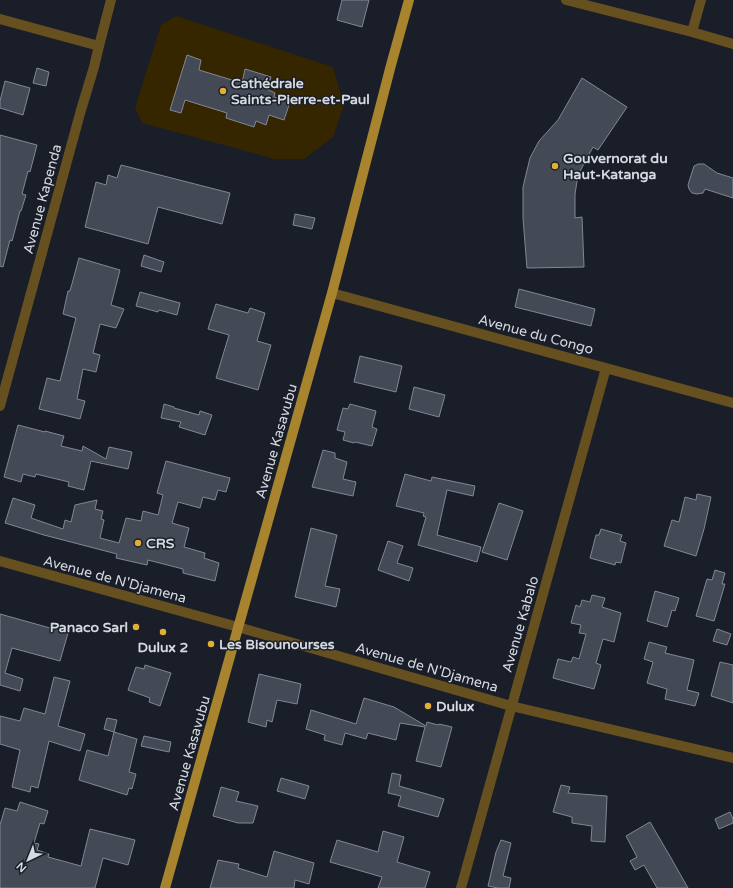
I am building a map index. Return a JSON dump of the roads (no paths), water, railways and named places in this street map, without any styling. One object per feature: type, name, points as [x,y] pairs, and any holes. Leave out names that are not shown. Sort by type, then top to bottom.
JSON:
[{"type":"main road","name":"Avenue Kasavubu","points":[[166,888],[332,293],[409,0]]},
{"type":"street","name":"Avenue Kapenda","points":[[0,406],[94,67],[111,0]]},
{"type":"street","points":[[566,0],[733,44]]},
{"type":"street","points":[[692,32],[701,0]]},
{"type":"street","points":[[0,19],[99,46]]},
{"type":"street","name":"Avenue du Congo","points":[[332,293],[733,403]]},
{"type":"street","name":"Avenue Kabalo","points":[[461,888],[606,368]]},
{"type":"street","name":"Avenue de N'Djamena","points":[[0,562],[238,627],[511,706],[733,758]]},
{"type":"place","name":"Cathédrale Saints-Pierre-et-Paul","points":[[223,91]]},
{"type":"place","name":"Gouvernorat du Haut-Katanga","points":[[555,166]]},
{"type":"place","name":"CRS","points":[[138,543]]},
{"type":"place","name":"Panaco Sarl","points":[[136,627]]},
{"type":"place","name":"Dulux 2","points":[[163,632]]},
{"type":"place","name":"Les Bisounourses","points":[[211,644]]},
{"type":"place","name":"Dulux","points":[[428,706]]}]
